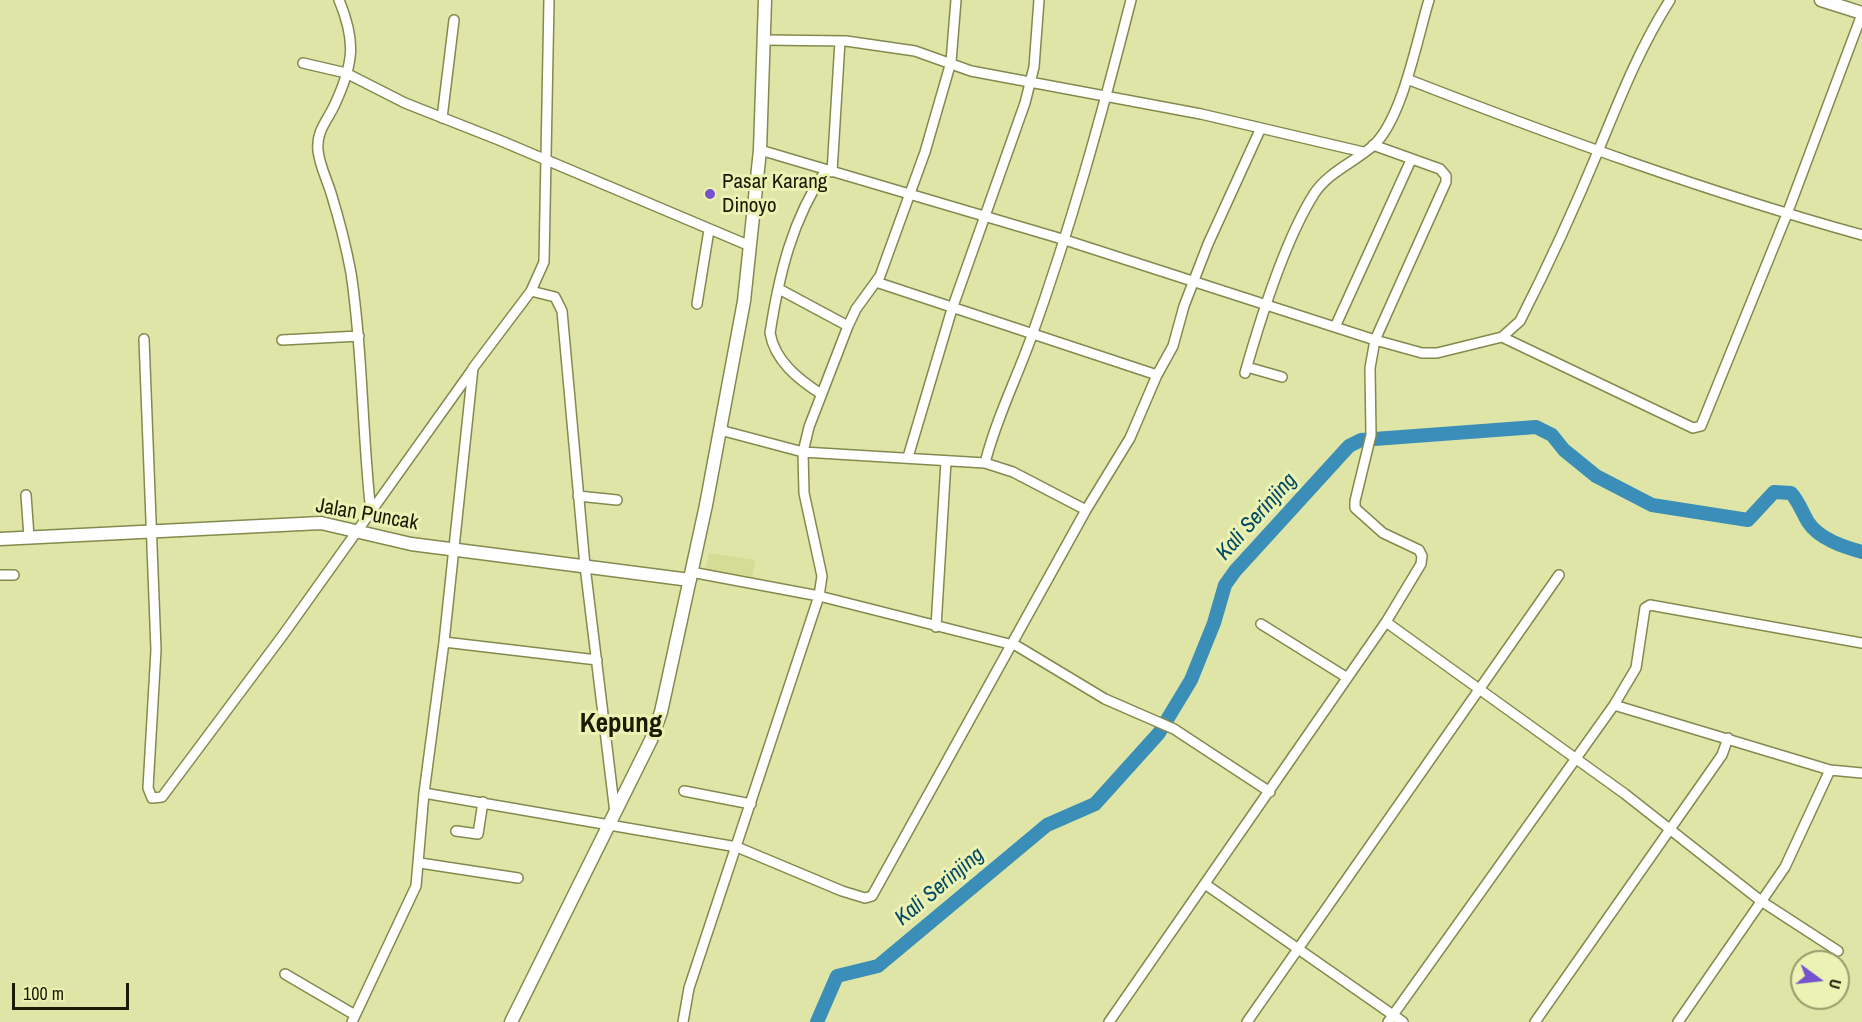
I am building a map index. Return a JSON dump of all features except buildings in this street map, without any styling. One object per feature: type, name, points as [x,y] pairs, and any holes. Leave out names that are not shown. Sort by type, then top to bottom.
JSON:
[{"type":"main road","points":[[511,1022],[651,740],[661,712],[691,576],[744,301],[760,150],[765,0]]},
{"type":"main road","points":[[1821,0],[1862,14]]},
{"type":"main road","name":"Jalan Puncak","points":[[0,538],[307,523],[333,525],[384,540],[585,566],[691,576]]},
{"type":"street","points":[[339,0],[350,27],[353,45],[335,105],[323,123],[318,150],[336,208],[350,271],[359,336],[363,441],[371,513]]},
{"type":"street","points":[[144,339],[156,650],[148,788],[152,798],[155,799],[162,797],[283,634],[354,532],[371,513],[473,368],[531,291],[544,262],[546,249],[544,160],[549,0]]},
{"type":"street","points":[[683,1022],[689,988],[746,802],[813,595],[822,576],[804,493],[803,452],[821,394],[848,326],[856,309],[876,282],[939,108],[951,63],[956,0]]},
{"type":"street","points":[[908,457],[952,309],[1013,144],[1030,82],[1039,0]]},
{"type":"street","points":[[986,463],[1002,410],[1032,335],[1107,98],[1131,0]]},
{"type":"street","points":[[1282,377],[1246,370],[1277,276],[1314,195],[1329,178],[1373,145],[1391,120],[1407,79],[1429,0]]},
{"type":"street","points":[[760,150],[909,196],[1062,239],[1375,340],[1430,354],[1502,337],[1520,321],[1598,151],[1617,102],[1653,27],[1670,0]]},
{"type":"street","points":[[1502,337],[1581,377],[1693,428],[1698,427],[1703,420],[1787,214],[1862,14]]},
{"type":"street","points":[[442,118],[454,20]]},
{"type":"street","points":[[764,40],[840,41],[915,51],[971,71],[1201,114],[1363,152]]},
{"type":"street","points":[[821,394],[796,376],[779,358],[772,345],[770,333],[789,243],[801,211],[829,171],[840,41]]},
{"type":"street","points":[[303,63],[345,73],[442,118],[750,246]]},
{"type":"street","points":[[1407,79],[1598,151],[1787,214],[1862,235]]},
{"type":"street","points":[[424,793],[612,819],[733,847],[842,891],[865,898],[872,897],[1017,646],[1086,510],[1130,438],[1165,360],[1192,281],[1260,129]]},
{"type":"street","points":[[1109,1022],[1270,792],[1346,677],[1386,622],[1422,564],[1422,556],[1414,547],[1383,533],[1356,508],[1356,491],[1371,435],[1370,368],[1375,340],[1446,182],[1445,172],[1373,145]]},
{"type":"street","points":[[1335,327],[1411,160]]},
{"type":"street","points":[[697,304],[709,230]]},
{"type":"street","points":[[876,282],[1157,375]]},
{"type":"street","points":[[778,289],[848,326]]},
{"type":"street","points":[[531,291],[555,297],[562,311],[578,496],[612,819]]},
{"type":"street","points":[[282,340],[359,336]]},
{"type":"street","points":[[285,974],[354,1018],[416,886],[420,864],[424,793],[444,642],[473,368]]},
{"type":"street","points":[[720,430],[803,452],[986,463],[1013,472],[1086,510]]},
{"type":"street","points":[[936,627],[946,461]]},
{"type":"street","points":[[27,495],[29,537]]},
{"type":"street","points":[[578,496],[617,500]]},
{"type":"street","points":[[0,575],[14,575]]},
{"type":"street","points":[[1247,1022],[1559,575]]},
{"type":"street","points":[[691,576],[813,595],[1017,646],[1105,699],[1145,714],[1174,729],[1270,792]]},
{"type":"street","points":[[1390,1018],[1614,705],[1636,668],[1641,650],[1643,612],[1647,606],[1862,643]]},
{"type":"street","points":[[1386,622],[1670,829],[1761,902],[1836,950]]},
{"type":"street","points":[[1261,624],[1346,677]]},
{"type":"street","points":[[444,642],[597,660]]},
{"type":"street","points":[[1614,705],[1830,770],[1862,773]]},
{"type":"street","points":[[1535,1022],[1722,755],[1728,738]]},
{"type":"street","points":[[1678,1022],[1785,867],[1830,770]]},
{"type":"street","points":[[684,791],[746,802]]},
{"type":"street","points":[[456,831],[478,834],[483,802]]},
{"type":"street","points":[[420,864],[518,878]]},
{"type":"street","points":[[1205,884],[1300,949],[1390,1018],[1403,1022]]},
{"type":"shaded area","points":[[709,553],[755,560],[752,577],[705,570]]},
{"type":"waterway","name":"Kali Serinjing","points":[[817,1022],[837,976],[878,966],[1047,825],[1095,804],[1159,733],[1191,680],[1214,623],[1225,585],[1235,571],[1349,446],[1361,440],[1536,427],[1552,435],[1564,450],[1596,476],[1652,505],[1748,520],[1774,492],[1791,493],[1808,522],[1825,538],[1862,552]]},
{"type":"place","name":"Pasar Karang Dinoyo","points":[[710,194]]},
{"type":"district","name":"Kepung","points":[[621,725]]}]
